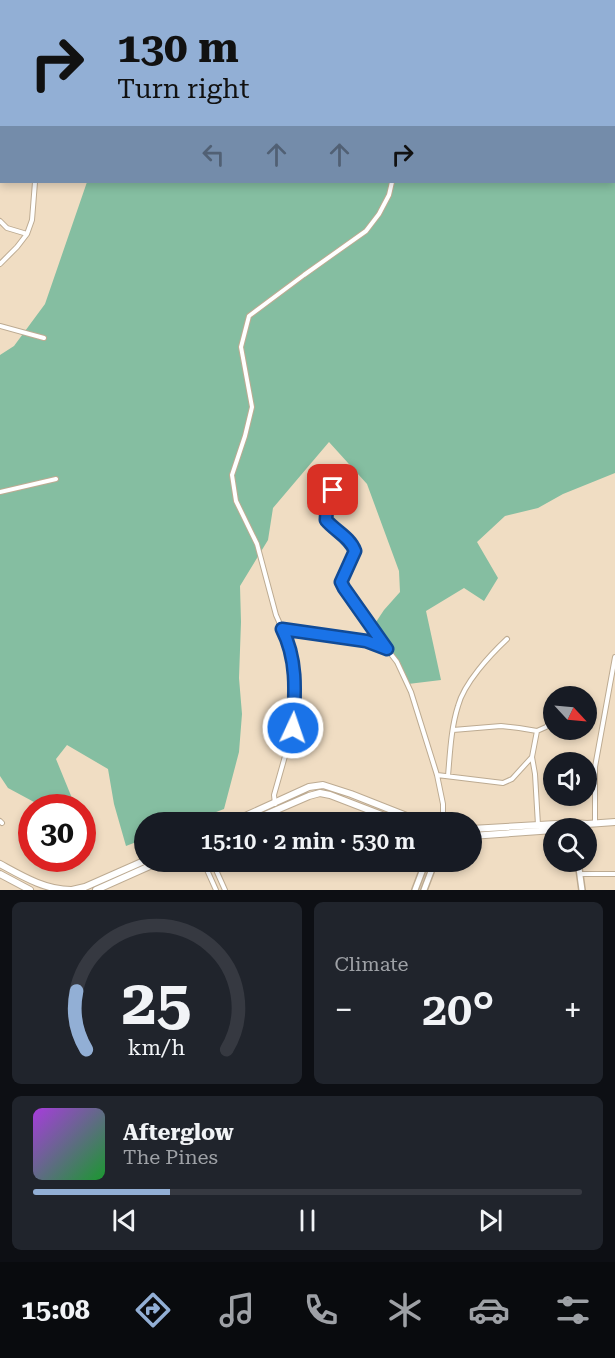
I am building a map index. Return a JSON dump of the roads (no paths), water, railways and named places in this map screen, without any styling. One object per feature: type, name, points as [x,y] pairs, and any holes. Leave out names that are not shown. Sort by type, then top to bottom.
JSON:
[{"type":"main road","points":[[316,785],[320,793]]},
{"type":"main road","points":[[264,812],[316,785],[338,789],[372,807]]},
{"type":"main road","points":[[276,806],[320,793],[385,812]]},
{"type":"main road","points":[[597,823],[615,822]]},
{"type":"main road","points":[[482,828],[543,825]]},
{"type":"main road","points":[[482,835],[543,831]]},
{"type":"main road","points":[[0,864],[43,885],[59,890],[85,887],[134,870]]},
{"type":"main road","points":[[96,890],[107,881],[134,866]]},
{"type":"main road","points":[[13,881],[17,873]]},
{"type":"main road","points":[[0,874],[30,890]]},
{"type":"street","points":[[0,264],[27,234],[32,220],[35,183]]},
{"type":"street","points":[[276,806],[274,795],[293,728],[293,660],[276,615],[257,544],[236,501],[232,475],[252,407],[241,347],[249,316],[366,231],[379,214],[389,195],[392,183]]},
{"type":"street","points":[[0,221],[7,228],[27,234]]},
{"type":"street","points":[[0,326],[44,338]]},
{"type":"street","points":[[0,492],[56,479]]},
{"type":"street","points":[[333,490],[327,504],[326,520],[353,545],[355,551],[341,582],[397,662],[411,692],[436,775],[443,812]]},
{"type":"street","points":[[282,629],[366,641],[387,649]]},
{"type":"street","points":[[448,776],[458,704],[466,687],[490,655],[507,639]]},
{"type":"street","points":[[595,818],[595,767],[615,657]]},
{"type":"street","points":[[453,730],[501,726],[537,731],[543,728]]},
{"type":"street","points":[[537,731],[532,757],[538,825]]},
{"type":"street","points":[[436,775],[503,783],[512,779],[532,757]]},
{"type":"street","points":[[208,872],[216,890]]},
{"type":"street","points":[[217,872],[225,890]]},
{"type":"street","points":[[415,890],[422,872]]},
{"type":"street","points":[[424,890],[431,872]]},
{"type":"street","points":[[582,890],[580,874],[615,874]]}]
